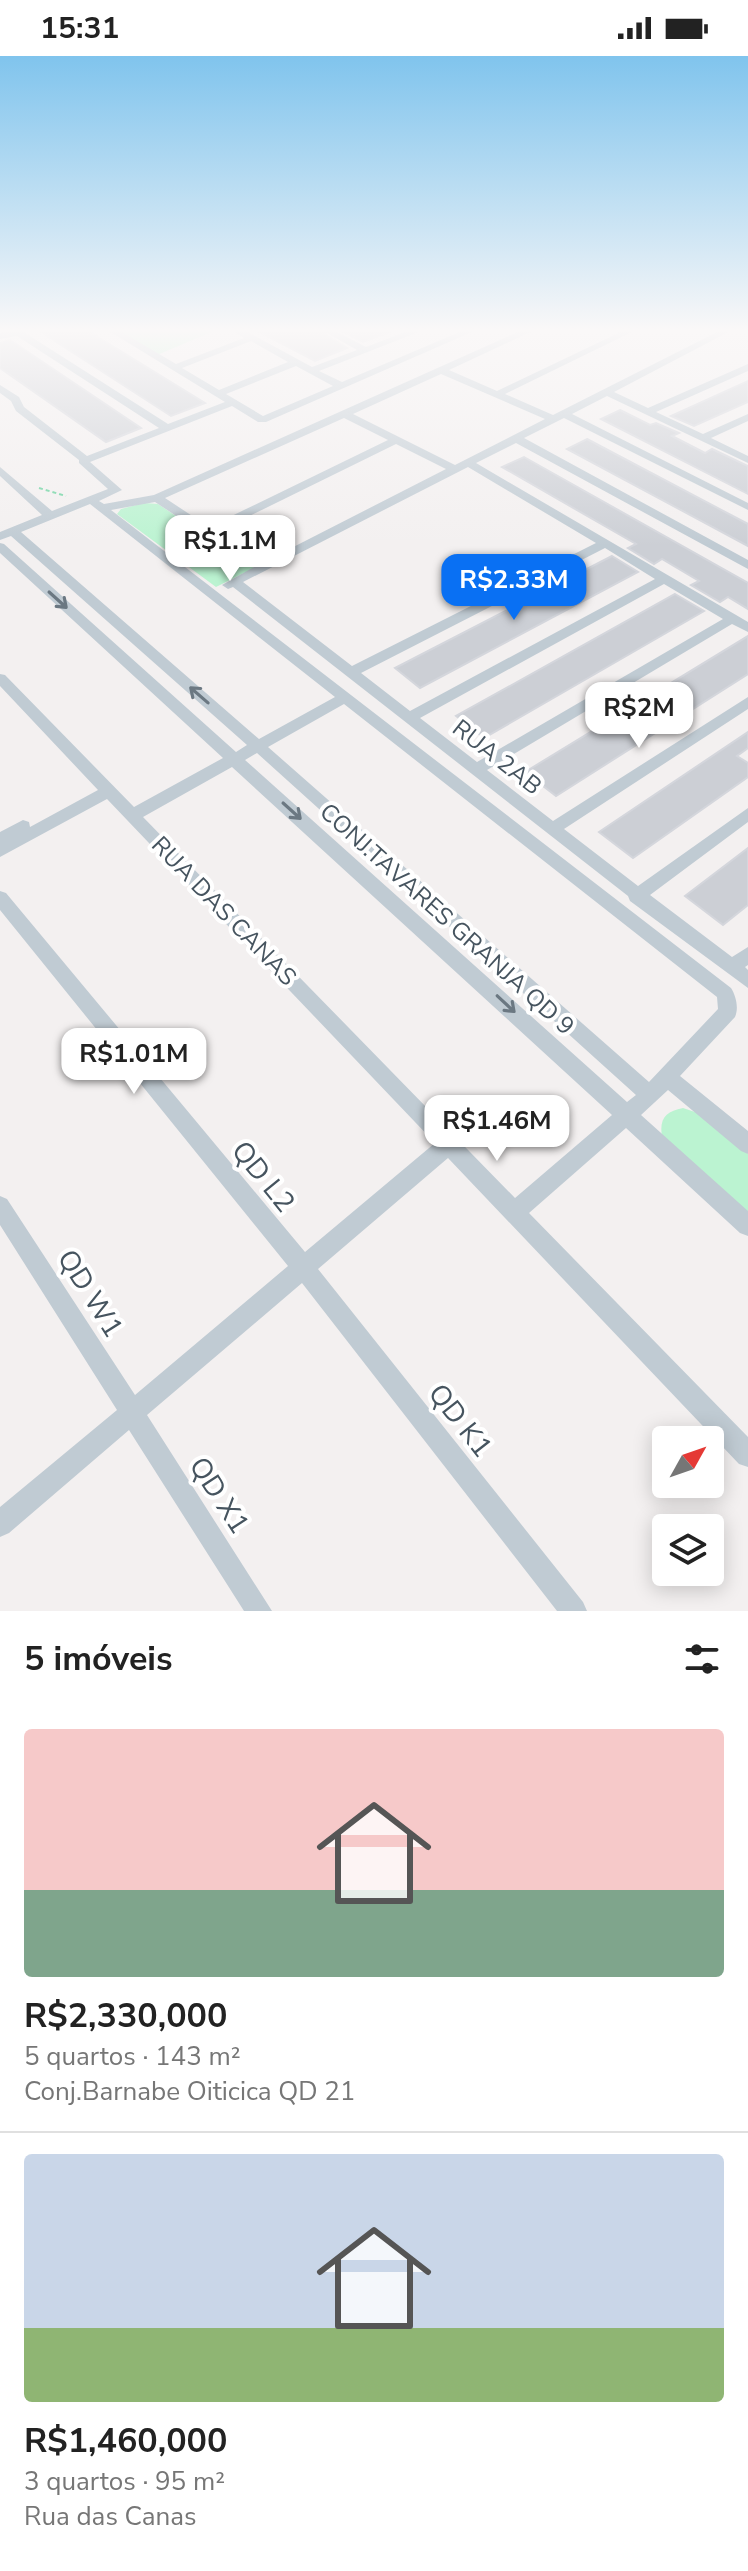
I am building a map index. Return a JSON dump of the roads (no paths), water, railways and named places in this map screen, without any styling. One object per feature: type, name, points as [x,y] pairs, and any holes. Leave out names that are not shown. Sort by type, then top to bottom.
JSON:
[{"type":"street","points":[[16,401],[20,409],[86,460]]},
{"type":"street","points":[[18,401],[99,455]]},
{"type":"street","points":[[124,401],[167,428]]},
{"type":"street","points":[[228,401],[262,420],[305,401]]},
{"type":"street","points":[[92,503],[157,498],[374,401]]},
{"type":"street","points":[[512,401],[559,417],[748,507]]},
{"type":"street","points":[[212,593],[591,401]]},
{"type":"street","points":[[625,401],[748,460]]},
{"type":"street","points":[[648,412],[673,401]]},
{"type":"street","points":[[86,460],[232,403]]},
{"type":"street","points":[[345,414],[456,470]]},
{"type":"street","points":[[703,438],[748,417]]},
{"type":"street","points":[[517,439],[748,565]]},
{"type":"street","points":[[207,532],[396,440]]},
{"type":"street","points":[[86,460],[83,461],[116,490],[92,503],[6,533],[258,746],[650,1095]]},
{"type":"street","points":[[469,463],[748,628]]},
{"type":"street","points":[[0,470],[50,516]]},
{"type":"street","points":[[157,498],[263,567]]},
{"type":"street","points":[[92,503],[346,697],[727,997],[728,1011],[650,1095],[514,1212],[748,1455]]},
{"type":"street","points":[[350,673],[604,544]]},
{"type":"street","name":"CONJ.TAVARES GRANJA QD 9","points":[[0,547],[422,926],[748,1225]]},
{"type":"street","points":[[409,718],[664,579]]},
{"type":"street","name":"RUA 2AB","points":[[234,582],[748,980]]},
{"type":"street","points":[[475,770],[732,619]]},
{"type":"street","name":"RUA DAS CANAS","points":[[0,678],[514,1212]]},
{"type":"street","points":[[133,815],[346,697]]},
{"type":"street","points":[[551,830],[748,702]]},
{"type":"street","points":[[0,839],[106,787]]},
{"type":"street","points":[[0,851],[106,787]]},
{"type":"street","points":[[636,896],[748,814]]},
{"type":"street","name":"QD L2","points":[[0,898],[302,1266]]},
{"type":"street","points":[[422,926],[445,910]]},
{"type":"street","points":[[732,968],[748,954]]},
{"type":"street","points":[[667,1077],[748,1144]]},
{"type":"street","points":[[0,1524],[448,1145]]},
{"type":"street","name":"QD W1","points":[[0,1206],[131,1412]]},
{"type":"street","name":"QD K1","points":[[302,1266],[574,1611]]},
{"type":"street","name":"QD X1","points":[[131,1412],[259,1611]]}]
